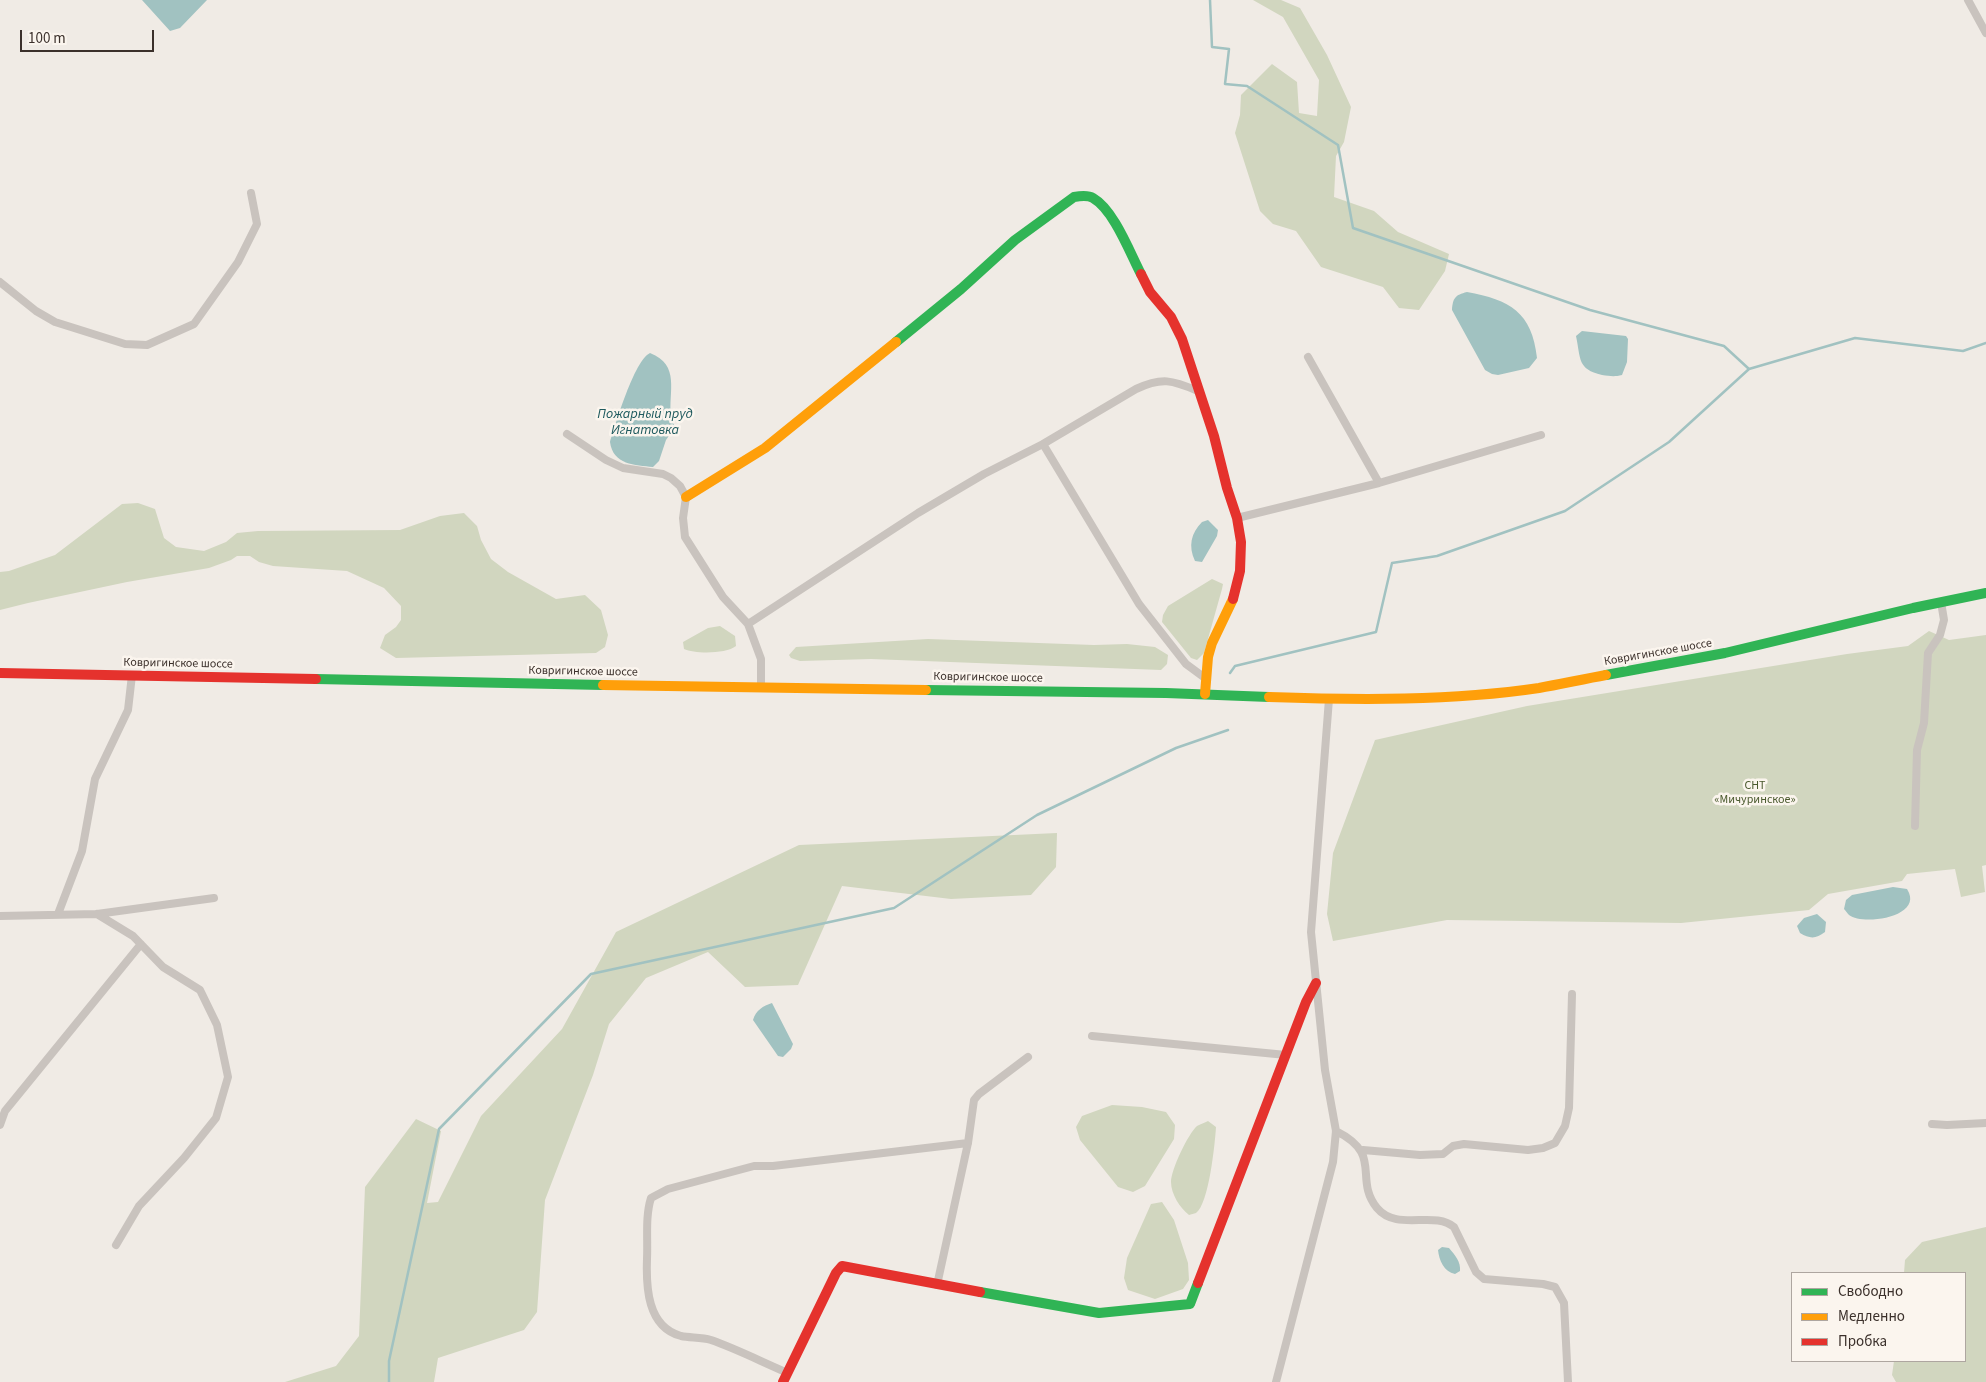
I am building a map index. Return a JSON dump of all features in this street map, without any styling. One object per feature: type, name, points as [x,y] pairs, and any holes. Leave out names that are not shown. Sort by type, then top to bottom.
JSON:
[{"type":"main road","points":[[686,497],[765,448],[961,289],[1015,240],[1074,197],[1084,196],[1093,198],[1109,213],[1150,292],[1171,317],[1182,339],[1214,436],[1227,488],[1237,518],[1241,542],[1240,571],[1231,607],[1212,644],[1208,657],[1205,694]]},
{"type":"main road","name":"Ковригинское шоссе","points":[[0,673],[761,688],[1166,693],[1329,699],[1439,697],[1538,688],[1725,653],[1986,593]]},
{"type":"main road","points":[[785,1378],[836,1273],[842,1266],[937,1285],[1098,1313],[1190,1304],[1306,1002],[1316,983]]},
{"type":"street","points":[[1968,0],[1986,33]]},
{"type":"street","points":[[0,282],[36,311],[55,322],[125,344],[147,345],[194,324],[238,262],[257,224],[251,193]]},
{"type":"street","points":[[1308,357],[1379,483]]},
{"type":"street","points":[[748,624],[918,513],[984,474],[1043,444],[1136,389],[1153,381],[1166,380],[1198,391]]},
{"type":"street","points":[[567,434],[606,460],[623,468],[653,472],[671,478],[680,486],[686,497],[683,518],[685,537],[723,598],[748,624],[761,660],[761,688]]},
{"type":"street","points":[[1237,518],[1379,483],[1541,435]]},
{"type":"street","points":[[1043,444],[1139,604],[1186,664],[1205,678]]},
{"type":"street","points":[[1915,826],[1916,750],[1924,723],[1928,654],[1940,635],[1944,620],[1941,602]]},
{"type":"street","points":[[58,914],[82,851],[95,779],[128,710],[132,675]]},
{"type":"street","points":[[1276,1382],[1333,1162],[1336,1131],[1325,1070],[1311,932],[1329,699]]},
{"type":"street","points":[[0,916],[97,914],[214,898]]},
{"type":"street","points":[[97,914],[132,936],[163,966],[200,990],[217,1025],[228,1077],[216,1118],[184,1158],[139,1206],[116,1245]]},
{"type":"street","points":[[0,1125],[5,1111],[140,944]]},
{"type":"street","points":[[1363,1150],[1420,1155],[1442,1154],[1453,1146],[1464,1144],[1528,1150],[1543,1148],[1555,1143],[1565,1126],[1569,1108],[1572,994]]},
{"type":"street","points":[[1092,1036],[1286,1055]]},
{"type":"street","points":[[937,1285],[968,1143],[974,1100],[979,1094],[1028,1057]]},
{"type":"street","points":[[1932,1124],[1947,1126],[1986,1123]]},
{"type":"street","points":[[1336,1131],[1351,1138],[1363,1150],[1370,1197],[1378,1209],[1395,1219],[1442,1221],[1450,1224],[1454,1227],[1476,1272],[1484,1279],[1543,1284],[1555,1287],[1564,1302],[1568,1382]]},
{"type":"street","points":[[785,1378],[709,1340],[673,1333],[655,1316],[650,1301],[647,1263],[648,1208],[651,1198],[668,1189],[754,1166],[773,1166],[968,1143]]},
{"type":"green space","points":[[1253,0],[1281,0],[1300,8],[1327,55],[1351,107],[1344,142],[1336,156],[1334,197],[1374,211],[1398,232],[1449,254],[1445,271],[1419,310],[1399,308],[1383,287],[1321,267],[1296,231],[1273,224],[1260,211],[1235,133],[1240,115],[1241,95],[1272,64],[1297,82],[1299,113],[1317,116],[1319,80],[1283,17]]},
{"type":"green space","points":[[138,503],[155,509],[164,538],[176,547],[204,551],[226,542],[237,533],[258,531],[400,530],[440,516],[464,513],[477,526],[481,540],[491,559],[508,572],[556,599],[585,595],[601,610],[608,635],[605,647],[596,653],[396,658],[380,648],[385,635],[396,627],[401,620],[401,606],[384,588],[347,571],[273,566],[259,562],[250,556],[237,556],[209,568],[127,582],[0,610],[0,572],[9,571],[55,555],[122,504]]},
{"type":"green space","points":[[1212,579],[1223,584],[1204,653],[1197,660],[1191,658],[1162,622],[1163,615],[1168,606]]},
{"type":"green space","points":[[720,626],[735,636],[736,646],[725,651],[710,652],[695,652],[684,649],[683,642],[708,628]]},
{"type":"green space","name":"СНТ «Мичуринское»","points":[[1929,631],[1949,640],[1986,635],[1986,865],[1982,866],[1985,892],[1961,897],[1955,869],[1907,874],[1902,881],[1828,894],[1809,910],[1681,923],[1447,920],[1333,941],[1327,914],[1333,853],[1375,740],[1527,706],[1847,654],[1908,646]]},
{"type":"green space","points":[[928,639],[1094,645],[1127,644],[1155,647],[1168,655],[1167,664],[1161,670],[871,659],[800,661],[791,658],[789,655],[796,647]]},
{"type":"green space","points":[[1057,833],[1056,867],[1031,895],[951,899],[842,886],[798,985],[745,987],[708,952],[646,978],[609,1024],[593,1075],[545,1200],[537,1312],[524,1330],[438,1358],[434,1382],[285,1382],[336,1366],[359,1336],[365,1187],[416,1119],[441,1131],[427,1203],[438,1202],[481,1116],[562,1029],[616,932],[799,845]]},
{"type":"green space","points":[[1112,1105],[1142,1107],[1166,1112],[1175,1125],[1174,1139],[1145,1186],[1133,1192],[1118,1187],[1080,1140],[1076,1127],[1082,1116]]},
{"type":"green space","points":[[1208,1121],[1216,1127],[1208,1186],[1201,1207],[1196,1213],[1189,1215],[1182,1209],[1174,1196],[1171,1187],[1172,1176],[1189,1136],[1197,1126]]},
{"type":"green space","points":[[1162,1202],[1174,1220],[1188,1263],[1189,1280],[1183,1289],[1155,1299],[1128,1290],[1124,1278],[1127,1258],[1151,1204]]},
{"type":"green space","points":[[1986,1227],[1986,1382],[1896,1382],[1892,1375],[1894,1362],[1966,1362],[1966,1272],[1904,1272],[1905,1260],[1922,1242]]},
{"type":"water","points":[[142,0],[207,0],[180,28],[170,31]]},
{"type":"water","points":[[1467,292],[1507,304],[1524,319],[1530,329],[1537,358],[1529,368],[1498,375],[1485,370],[1452,310],[1455,298]]},
{"type":"water","points":[[1582,331],[1626,336],[1628,339],[1627,362],[1622,375],[1602,375],[1588,370],[1584,366],[1581,362],[1576,336]]},
{"type":"water","name":"Пожарный пруд Игнатовка","points":[[650,353],[660,358],[669,372],[671,380],[671,417],[675,427],[666,440],[659,461],[653,467],[632,464],[620,459],[612,450],[610,442],[632,380],[644,358]]},
{"type":"water","points":[[1208,520],[1218,530],[1217,536],[1202,562],[1195,561],[1191,545],[1193,535],[1202,522]]},
{"type":"water","points":[[1893,887],[1907,889],[1910,899],[1908,906],[1890,917],[1866,920],[1849,915],[1844,909],[1846,900],[1852,895]]},
{"type":"water","points":[[1817,914],[1826,922],[1825,932],[1813,937],[1800,933],[1797,926],[1804,918]]},
{"type":"water","points":[[772,1003],[793,1044],[783,1057],[778,1056],[753,1020],[760,1009]]},
{"type":"water","points":[[1442,1247],[1449,1248],[1453,1253],[1459,1262],[1460,1271],[1455,1274],[1445,1268],[1438,1250]]},
{"type":"waterway","points":[[1210,0],[1212,47],[1229,49],[1225,84],[1247,86],[1338,145],[1353,228],[1590,310],[1724,346],[1749,369],[1855,338],[1963,351],[1986,343]]},
{"type":"waterway","points":[[1230,673],[1235,666],[1376,632],[1392,563],[1437,556],[1565,511],[1669,442],[1749,369]]},
{"type":"waterway","points":[[389,1382],[389,1361],[439,1129],[591,974],[894,908],[1037,815],[1176,748],[1228,730]]},
{"type":"traffic: fast","points":[[896,342],[961,289],[1015,240],[1074,197],[1091,197],[1108,212],[1121,233],[1141,274]]},
{"type":"traffic: fast","points":[[1606,675],[1725,653],[1913,608],[1986,593]]},
{"type":"traffic: fast","points":[[316,679],[603,685]]},
{"type":"traffic: fast","points":[[926,690],[1166,693],[1269,697]]},
{"type":"traffic: fast","points":[[980,1292],[1099,1313],[1190,1304],[1198,1283]]},
{"type":"traffic: slow","points":[[686,497],[765,448],[896,342]]},
{"type":"traffic: slow","points":[[1205,694],[1208,657],[1212,643],[1233,599]]},
{"type":"traffic: slow","points":[[1269,697],[1370,699],[1472,695],[1539,688],[1606,675]]},
{"type":"traffic: slow","points":[[603,685],[926,690]]},
{"type":"traffic: jam","points":[[1141,274],[1150,292],[1171,317],[1182,339],[1214,436],[1227,488],[1237,518],[1241,542],[1240,571],[1233,599]]},
{"type":"traffic: jam","points":[[0,673],[316,679]]},
{"type":"traffic: jam","points":[[1198,1283],[1306,1002],[1316,983]]},
{"type":"traffic: jam","points":[[783,1382],[836,1273],[842,1266],[980,1292]]}]
